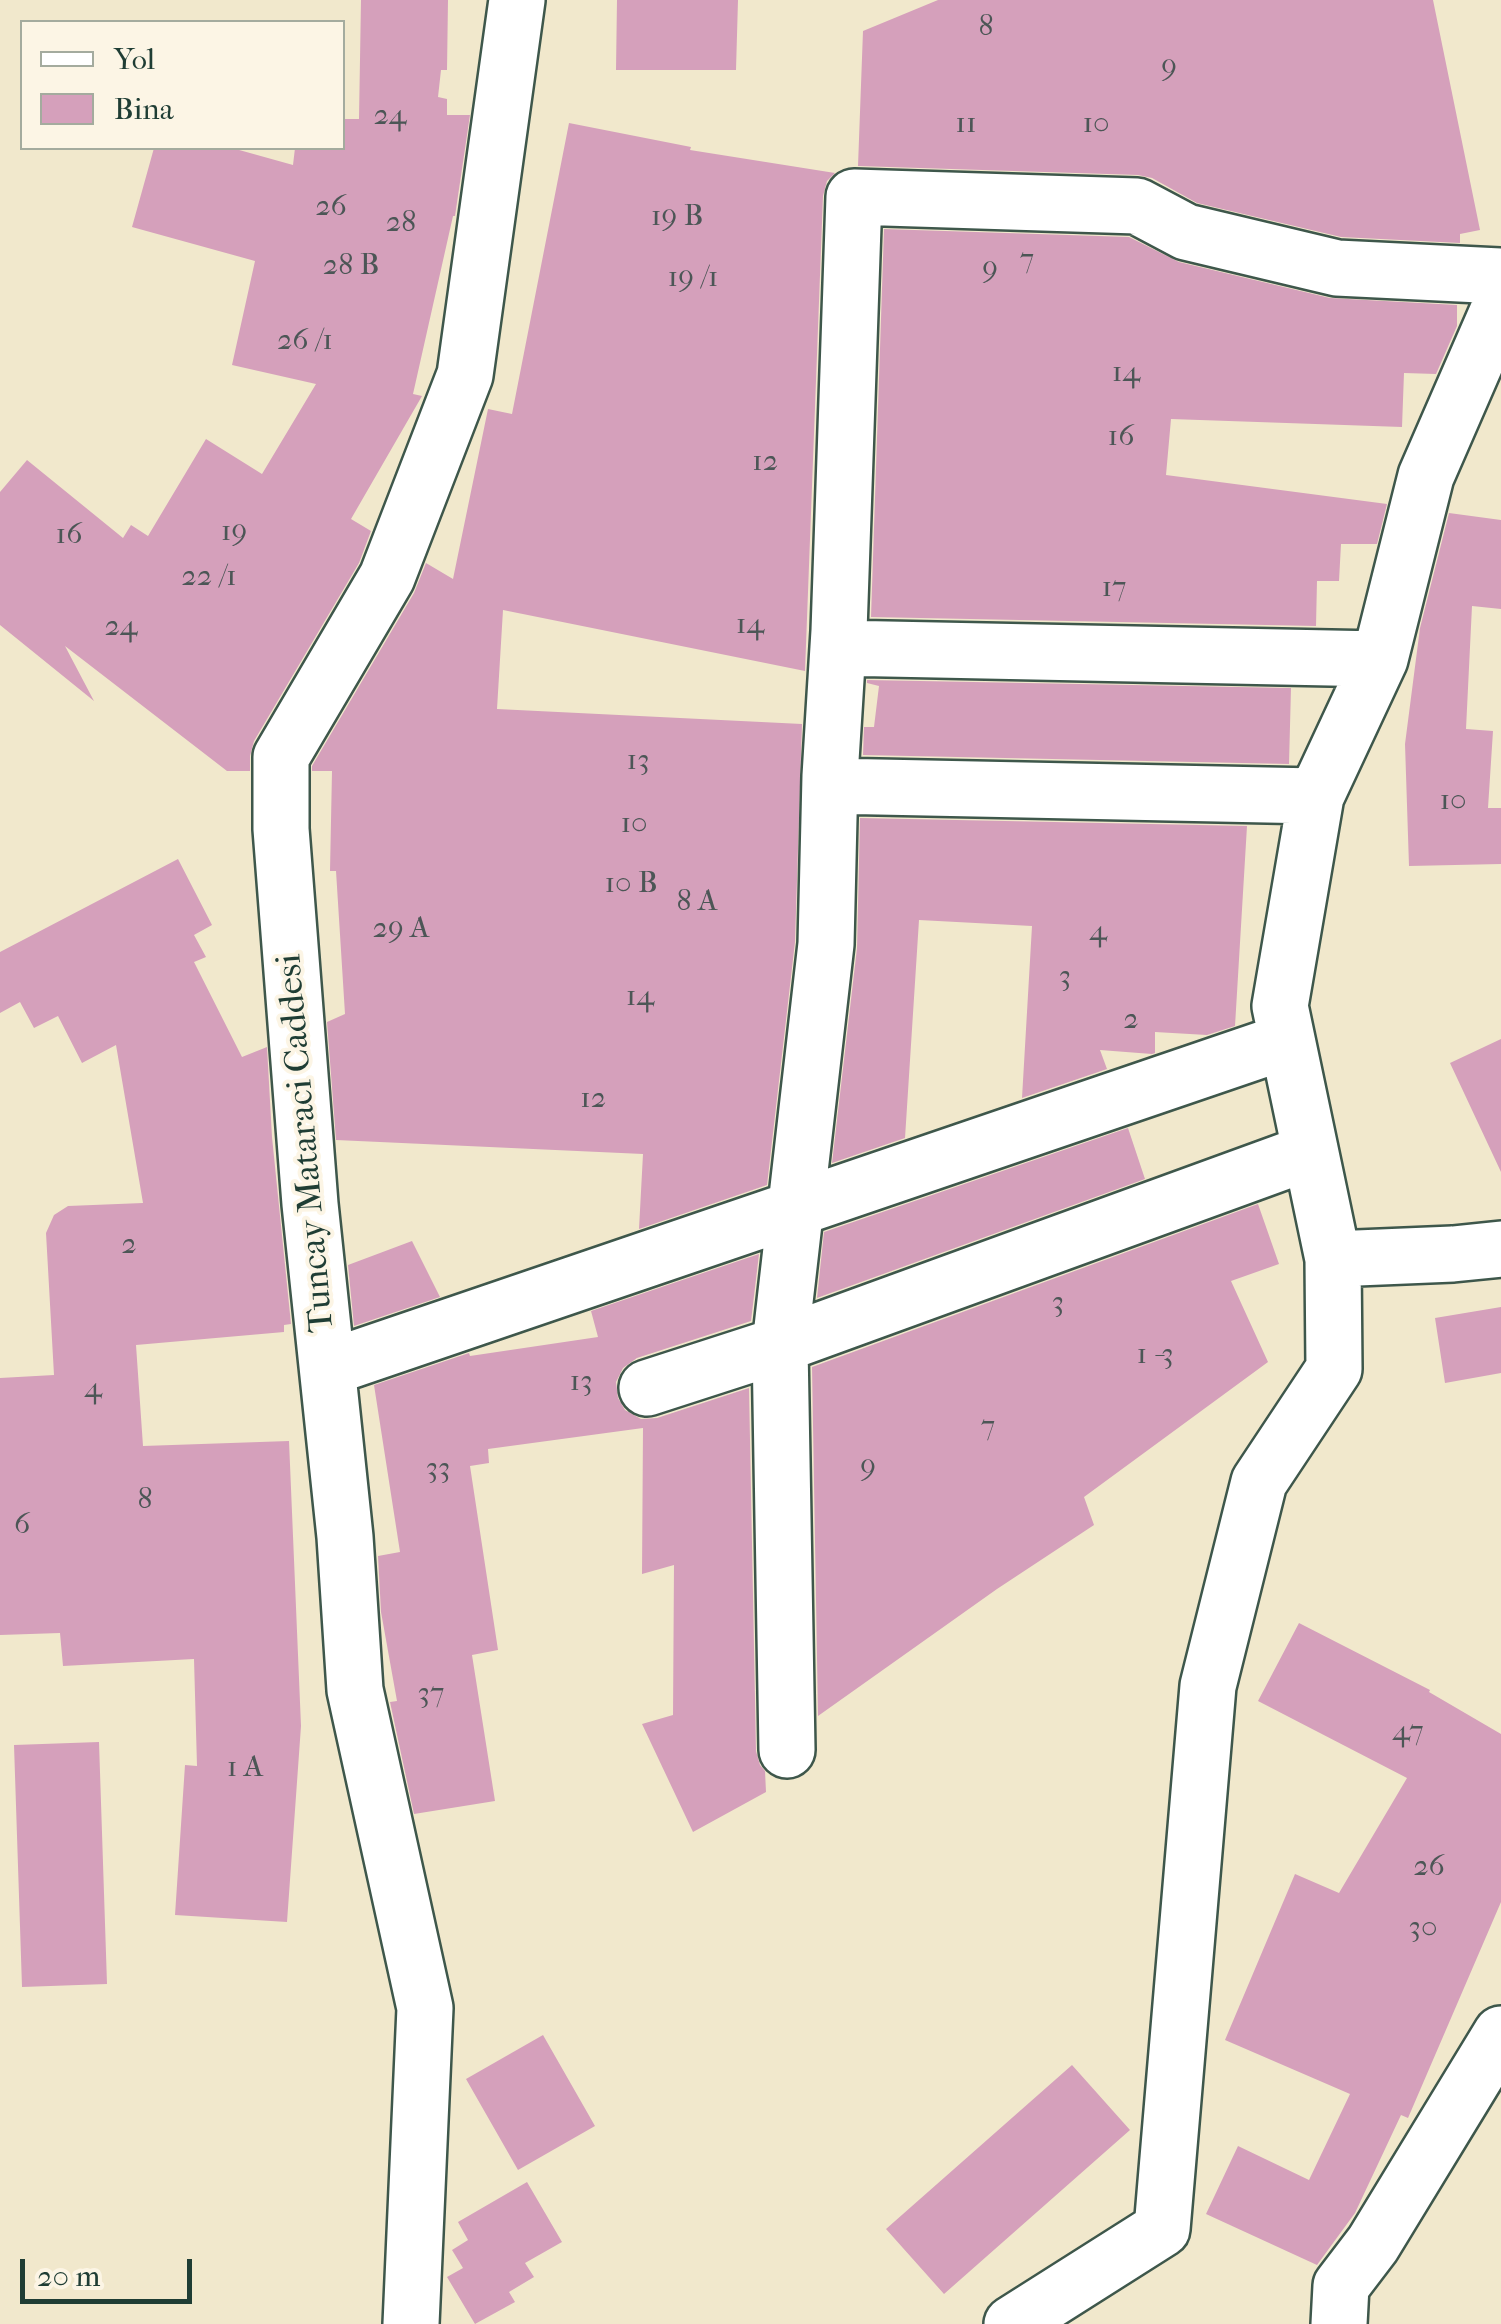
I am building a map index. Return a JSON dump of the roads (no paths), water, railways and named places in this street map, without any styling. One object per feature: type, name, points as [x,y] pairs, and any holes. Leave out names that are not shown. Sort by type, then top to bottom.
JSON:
[{"type":"street","name":"Tuncay Mataraci Caddesi","points":[[411,2324],[425,2008],[355,1690],[345,1537],[310,1204],[282,849],[281,757],[387,577],[465,375],[517,0]]},
{"type":"street","points":[[787,1750],[780,1345],[826,944],[854,198],[1136,206],[1186,232],[1337,268],[1501,276]]},
{"type":"street","points":[[1012,2324],[1162,2229],[1208,1686],[1259,1482],[1334,1370],[1333,1259],[1280,1006],[1316,796],[1380,659],[1426,476],[1501,304]]},
{"type":"street","points":[[838,648],[1380,659]]},
{"type":"street","points":[[830,786],[1316,796]]},
{"type":"street","points":[[328,1368],[1287,1041]]},
{"type":"street","points":[[646,1388],[780,1345],[1310,1152]]},
{"type":"street","points":[[1333,1259],[1501,1249]]},
{"type":"street","points":[[1339,2324],[1341,2286],[1372,2244],[1501,2034]]}]
